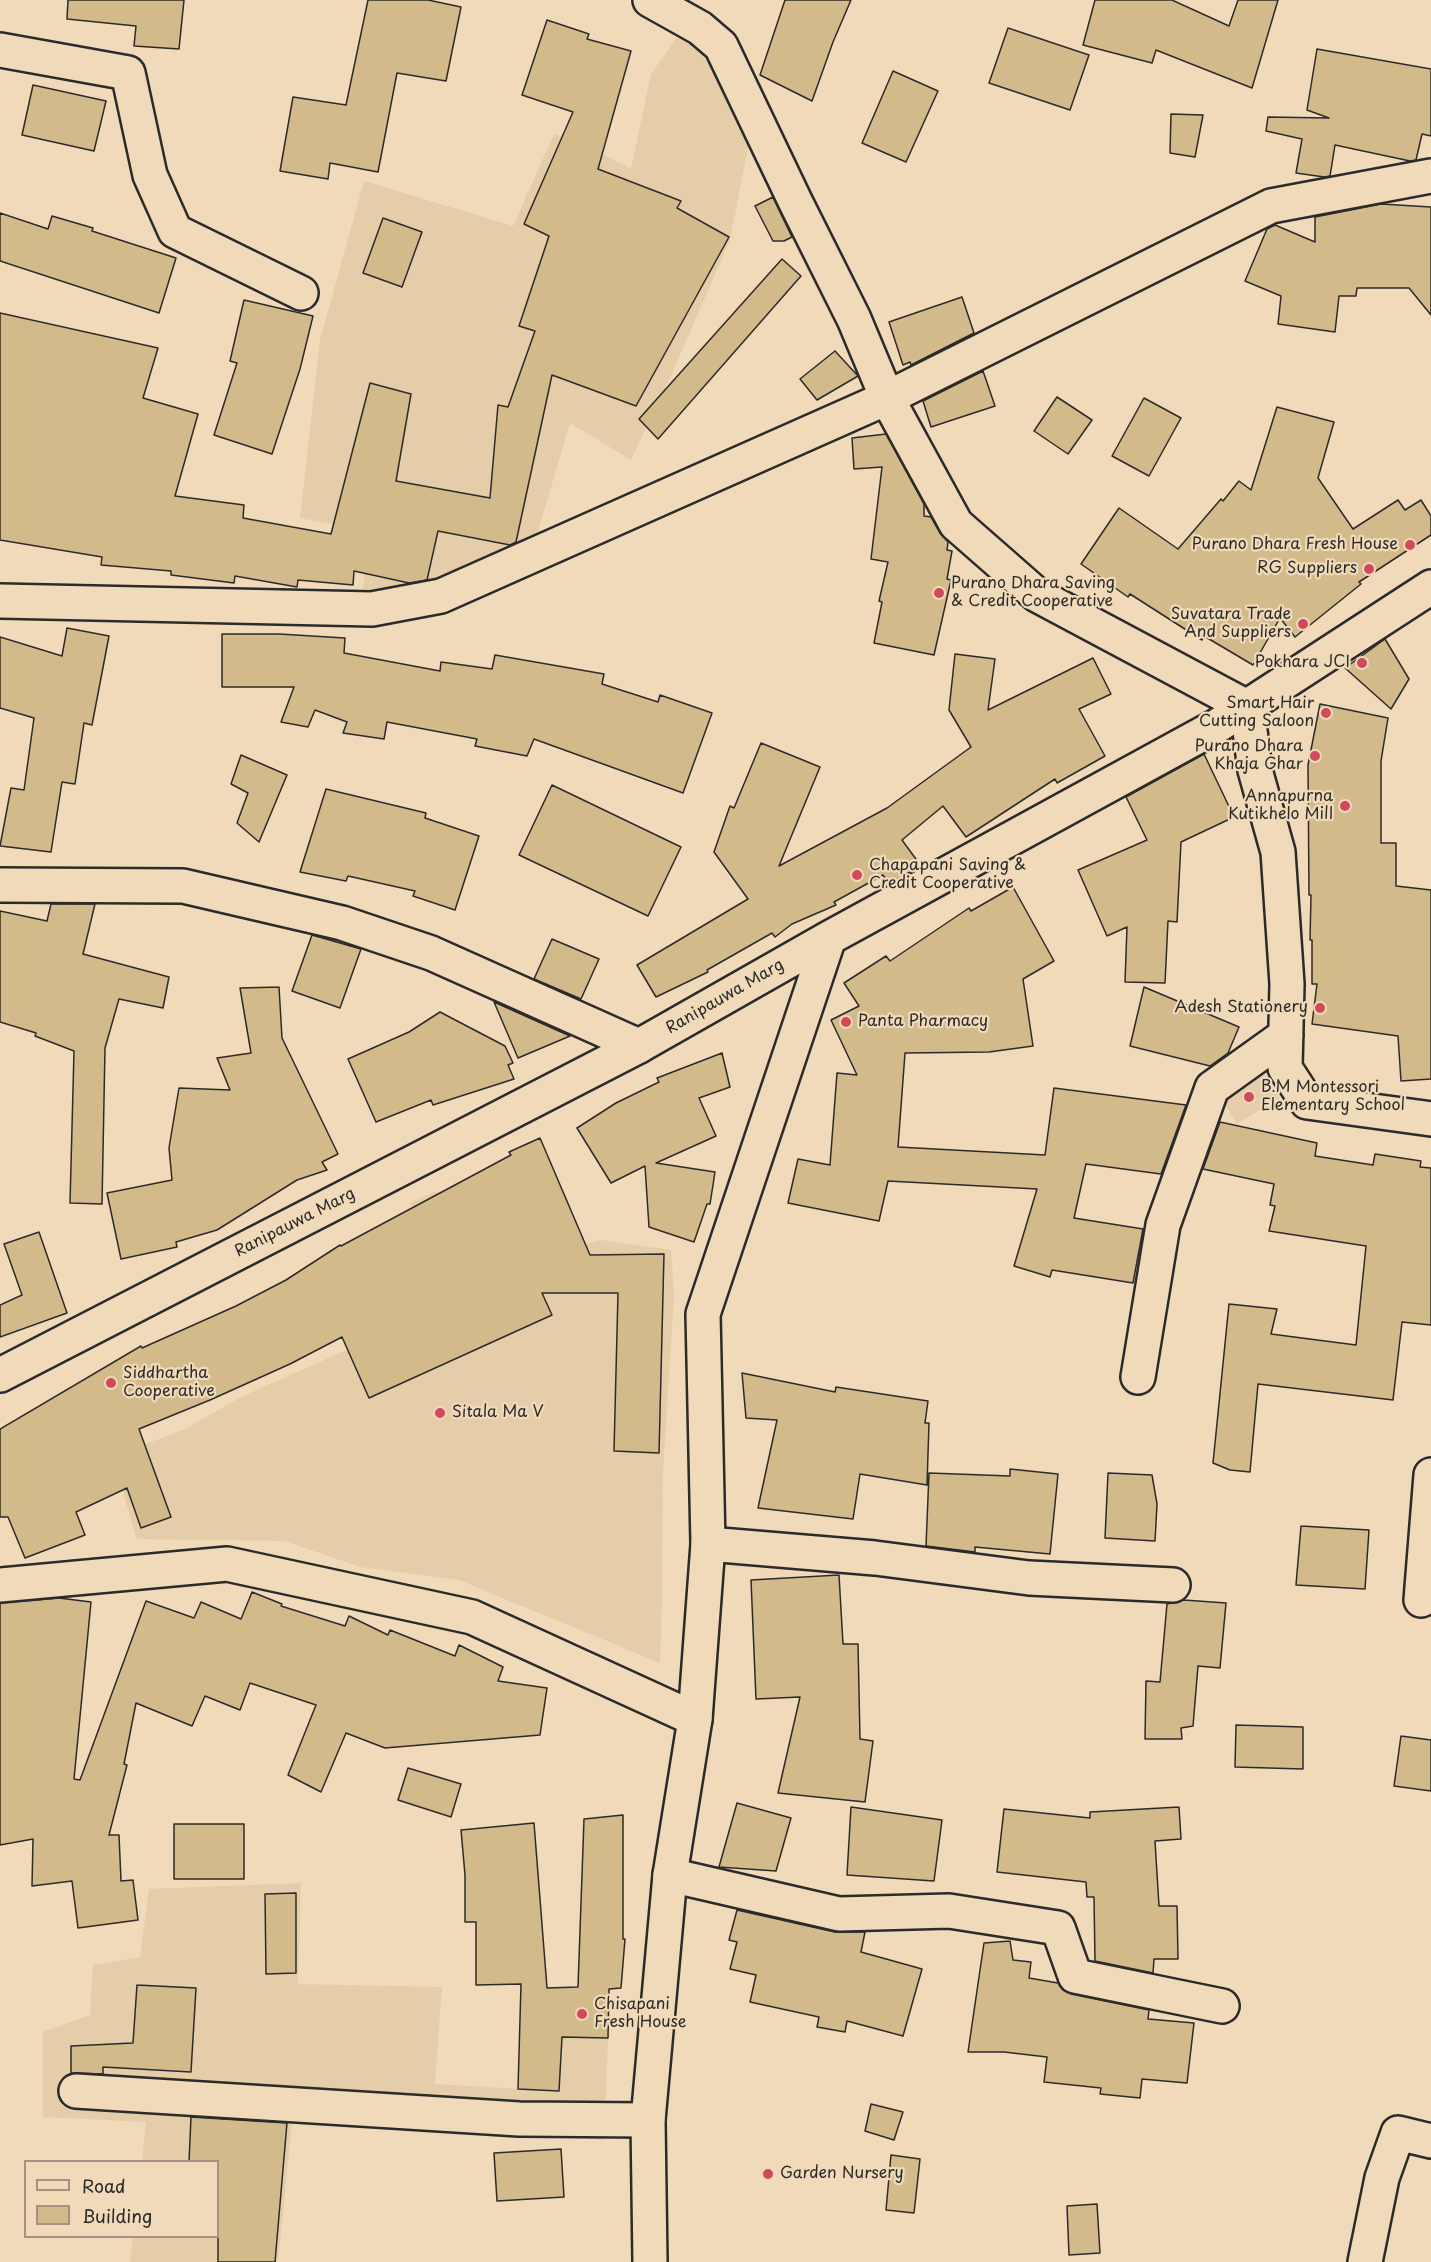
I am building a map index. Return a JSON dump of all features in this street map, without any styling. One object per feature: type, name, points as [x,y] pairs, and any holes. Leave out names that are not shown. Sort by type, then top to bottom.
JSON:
[{"type":"street","points":[[650,0],[700,28],[721,46],[854,319],[887,398],[956,524],[1037,595],[1247,707],[1255,770],[1278,852],[1287,984],[1285,1068],[1306,1102],[1431,1119]]},
{"type":"street","points":[[0,50],[128,74],[150,175],[175,231],[301,293]]},
{"type":"street","points":[[0,602],[372,609],[441,596],[887,398],[1271,206],[1431,176]]},
{"type":"street","name":"Ranipauwa Marg","points":[[0,1375],[639,1046],[829,938],[1217,726],[1431,586]]},
{"type":"street","points":[[0,885],[183,886],[342,923],[431,952],[639,1046]]},
{"type":"street","points":[[650,2262],[648,2120],[670,1875],[695,1719],[708,1544],[703,1314],[829,938]]},
{"type":"street","points":[[1138,1377],[1163,1225],[1212,1088],[1286,1035]]},
{"type":"street","points":[[1421,1600],[1431,1475]]},
{"type":"street","points":[[708,1544],[875,1558],[1029,1578],[1173,1586]]},
{"type":"street","points":[[0,1585],[227,1564],[472,1617],[695,1719]]},
{"type":"street","points":[[670,1875],[839,1914],[950,1911],[1058,1928],[1075,1976],[1222,2006]]},
{"type":"street","points":[[76,2091],[519,2119],[648,2120]]},
{"type":"street","points":[[1365,2262],[1382,2178],[1398,2133],[1431,2142]]},
{"type":"shaded area","points":[[681,32],[714,61],[751,132],[730,240],[631,460],[570,423],[529,562],[449,597],[363,589],[368,531],[300,518],[320,340],[364,181],[513,226],[554,134],[587,146],[631,169],[651,74]]},
{"type":"shaded area","name":"B.M Montessori Elementary School","points":[[1262,1071],[1279,1098],[1237,1124],[1220,1096]]},
{"type":"shaded area","name":"Sitala Ma V","points":[[436,1191],[482,1278],[556,1251],[601,1240],[671,1250],[674,1297],[663,1471],[660,1663],[459,1580],[360,1567],[285,1541],[137,1539],[112,1457],[185,1429],[241,1397],[389,1331],[456,1288],[410,1203]]},
{"type":"shaded area","points":[[301,1883],[298,1984],[442,1987],[435,2084],[558,2091],[562,2037],[608,2038],[604,2140],[292,2123],[278,2262],[130,2262],[133,2238],[219,2238],[219,2160],[142,2160],[146,2122],[43,2117],[43,2032],[90,2015],[93,1965],[140,1957],[149,1889]]},
{"type":"building","points":[[68,0],[184,0],[179,49],[134,46],[136,26],[67,19]]},
{"type":"building","points":[[368,0],[428,0],[461,7],[446,81],[397,73],[378,172],[330,163],[328,179],[280,171],[293,97],[346,105]]},
{"type":"building","points":[[785,0],[851,0],[812,101],[760,75]]},
{"type":"building","points":[[1095,0],[1172,0],[1229,26],[1238,0],[1278,0],[1252,88],[1156,50],[1152,63],[1083,45]]},
{"type":"building","points":[[547,20],[589,34],[587,39],[631,51],[598,169],[681,201],[677,208],[729,237],[636,406],[552,375],[516,542],[510,545],[438,531],[427,580],[409,583],[354,571],[353,585],[298,580],[297,587],[235,576],[234,583],[171,575],[171,571],[101,565],[102,557],[0,540],[0,313],[158,348],[143,398],[198,414],[175,496],[244,505],[243,518],[331,534],[370,383],[411,394],[396,481],[490,498],[498,405],[508,407],[535,331],[519,326],[549,236],[524,224],[573,112],[522,95]]},
{"type":"building","points":[[1008,28],[1089,55],[1070,110],[989,83]]},
{"type":"building","points":[[1317,49],[1431,69],[1431,136],[1422,134],[1416,160],[1410,161],[1335,145],[1330,176],[1296,173],[1302,139],[1266,131],[1268,117],[1329,118],[1307,110]]},
{"type":"building","points":[[893,71],[938,91],[906,162],[862,143]]},
{"type":"building","points":[[33,85],[106,101],[94,151],[22,135]]},
{"type":"building","points":[[1171,114],[1203,115],[1195,157],[1170,153]]},
{"type":"building","points":[[773,197],[792,237],[784,241],[773,241],[755,206]]},
{"type":"building","points":[[1381,204],[1431,207],[1431,315],[1409,288],[1357,288],[1356,296],[1339,296],[1335,332],[1278,324],[1281,296],[1245,281],[1267,229],[1275,225],[1315,242],[1315,217]]},
{"type":"building","points":[[0,213],[48,229],[52,216],[176,258],[159,313],[0,261]]},
{"type":"building","points":[[383,218],[422,232],[402,287],[363,273]]},
{"type":"building","points":[[782,259],[801,276],[658,439],[639,419]]},
{"type":"building","points":[[962,297],[974,333],[911,365],[910,362],[903,365],[889,322]]},
{"type":"building","points":[[244,300],[313,316],[300,369],[272,454],[214,435],[237,363],[230,361]]},
{"type":"building","points":[[835,351],[858,376],[817,400],[800,379]]},
{"type":"building","points":[[983,371],[995,406],[931,427],[923,401]]},
{"type":"building","points":[[1057,397],[1092,420],[1068,454],[1034,431]]},
{"type":"building","points":[[1144,398],[1181,418],[1149,476],[1112,456]]},
{"type":"building","points":[[1277,407],[1334,422],[1318,478],[1353,529],[1398,500],[1405,510],[1421,500],[1431,516],[1431,535],[1359,582],[1361,584],[1295,637],[1280,618],[1253,665],[1204,636],[1202,640],[1130,594],[1128,597],[1081,564],[1119,508],[1178,549],[1239,481],[1251,490]]},
{"type":"building","points":[[886,434],[924,504],[924,516],[931,517],[948,542],[947,550],[952,551],[947,579],[951,580],[934,655],[874,643],[882,602],[879,601],[888,562],[871,559],[882,467],[854,469],[852,438]]},
{"type":"building","points":[[67,628],[109,636],[92,725],[84,723],[75,784],[62,782],[51,852],[0,846],[11,788],[24,790],[34,718],[0,708],[0,637],[62,656]]},
{"type":"building","points":[[222,634],[279,634],[345,638],[344,653],[440,671],[441,662],[492,669],[495,655],[604,674],[602,684],[658,702],[660,695],[712,713],[683,793],[534,739],[527,756],[475,746],[477,739],[387,722],[384,739],[343,733],[347,722],[315,710],[308,727],[281,722],[294,687],[222,687]]},
{"type":"building","points":[[1385,639],[1409,679],[1391,709],[1345,668]]},
{"type":"building","points":[[955,654],[995,659],[988,710],[1093,658],[1111,694],[1079,709],[1105,756],[1057,783],[1055,779],[966,837],[943,806],[902,840],[921,866],[889,884],[883,875],[834,902],[836,905],[792,924],[775,937],[772,933],[707,970],[708,972],[656,997],[637,965],[748,899],[714,852],[730,806],[734,808],[761,743],[820,767],[779,866],[887,808],[971,747],[949,710]]},
{"type":"building","points":[[1320,704],[1388,718],[1381,761],[1381,843],[1396,843],[1396,886],[1431,890],[1431,1079],[1401,1081],[1398,1036],[1312,1024],[1317,984],[1312,984],[1312,940],[1310,940],[1308,765]]},
{"type":"building","points":[[1204,754],[1234,817],[1181,842],[1177,922],[1168,921],[1165,983],[1125,982],[1127,927],[1107,936],[1078,870],[1147,840],[1126,797]]},
{"type":"building","points":[[241,755],[287,775],[259,842],[237,823],[248,793],[231,784]]},
{"type":"building","points":[[552,785],[681,847],[648,916],[519,855]]},
{"type":"building","points":[[326,789],[426,813],[425,818],[479,836],[455,910],[413,896],[415,891],[348,876],[346,881],[300,872]]},
{"type":"building","points":[[1013,887],[1054,961],[1023,979],[1033,1046],[989,1052],[905,1053],[898,1147],[1045,1155],[1054,1088],[1186,1105],[1161,1174],[1086,1164],[1074,1218],[1143,1229],[1133,1283],[1052,1270],[1050,1277],[1014,1266],[1037,1189],[888,1181],[879,1221],[788,1203],[798,1159],[830,1165],[837,1073],[857,1075],[831,1020],[859,1006],[844,983],[886,956],[890,961],[969,908],[971,911]]},
{"type":"building","points":[[51,904],[95,904],[83,954],[169,977],[163,1008],[119,999],[105,1048],[102,1204],[70,1203],[74,1051],[35,1036],[36,1033],[0,1022],[0,911],[47,921]]},
{"type":"building","points":[[312,935],[361,949],[340,1008],[292,991]]},
{"type":"building","points":[[552,939],[599,959],[581,999],[534,979]]},
{"type":"building","points":[[279,987],[282,1038],[338,1154],[322,1162],[327,1170],[297,1180],[217,1230],[176,1242],[177,1247],[121,1259],[107,1193],[172,1180],[169,1148],[179,1088],[230,1090],[217,1058],[251,1053],[240,988]]},
{"type":"building","points":[[1144,987],[1239,1027],[1228,1053],[1210,1066],[1130,1046]]},
{"type":"building","points":[[494,1002],[570,1036],[518,1058]]},
{"type":"building","points":[[440,1012],[505,1046],[513,1063],[508,1065],[514,1079],[433,1105],[431,1100],[376,1122],[348,1059],[409,1032]]},
{"type":"building","points":[[722,1053],[730,1087],[699,1098],[716,1136],[656,1163],[715,1172],[710,1204],[707,1204],[694,1242],[649,1227],[645,1166],[611,1183],[577,1128],[616,1103],[659,1082],[657,1078]]},
{"type":"building","points":[[1220,1122],[1317,1143],[1315,1156],[1373,1165],[1375,1154],[1421,1161],[1420,1167],[1431,1168],[1431,1325],[1402,1322],[1393,1400],[1258,1384],[1250,1472],[1230,1470],[1213,1463],[1229,1304],[1277,1309],[1271,1334],[1356,1345],[1366,1246],[1269,1231],[1275,1206],[1270,1205],[1274,1184],[1203,1169]]},
{"type":"building","points":[[540,1138],[590,1255],[664,1254],[659,1453],[614,1451],[618,1293],[542,1293],[552,1315],[369,1398],[342,1337],[290,1364],[139,1429],[171,1517],[141,1528],[127,1488],[76,1512],[85,1535],[25,1558],[8,1517],[0,1517],[0,1429],[141,1346],[142,1348],[236,1306],[286,1280],[340,1245],[511,1155],[509,1152]]},
{"type":"building","points":[[39,1232],[67,1313],[0,1337],[0,1305],[22,1295],[4,1244]]},
{"type":"building","points":[[742,1373],[835,1392],[836,1387],[928,1401],[925,1423],[929,1423],[927,1485],[860,1474],[853,1519],[758,1508],[777,1420],[746,1418]]},
{"type":"building","points":[[1010,1469],[1058,1474],[1050,1554],[975,1547],[975,1552],[926,1546],[929,1473],[1010,1476]]},
{"type":"building","points":[[1108,1473],[1152,1475],[1157,1504],[1155,1541],[1105,1538]]},
{"type":"building","points":[[1301,1526],[1369,1530],[1365,1589],[1296,1585]]},
{"type":"building","points":[[839,1575],[843,1644],[858,1644],[860,1739],[873,1741],[865,1802],[778,1793],[800,1697],[756,1699],[751,1580]]},
{"type":"building","points":[[252,1592],[282,1604],[281,1606],[345,1626],[349,1616],[388,1635],[390,1630],[455,1656],[459,1645],[503,1667],[498,1681],[547,1688],[540,1735],[385,1748],[346,1733],[321,1792],[288,1775],[316,1705],[250,1683],[240,1710],[205,1696],[192,1726],[136,1703],[124,1764],[127,1765],[109,1835],[119,1835],[121,1881],[133,1880],[138,1920],[78,1928],[72,1881],[32,1886],[33,1839],[0,1845],[0,1603],[59,1598],[91,1602],[74,1779],[80,1780],[146,1601],[194,1618],[201,1602],[241,1619]]},
{"type":"building","points":[[1184,1600],[1226,1603],[1220,1668],[1198,1666],[1193,1726],[1181,1728],[1182,1739],[1145,1739],[1146,1681],[1160,1682],[1167,1604]]},
{"type":"building","points":[[1236,1725],[1303,1727],[1303,1769],[1235,1767]]},
{"type":"building","points":[[1401,1736],[1431,1740],[1431,1791],[1394,1786]]},
{"type":"building","points":[[408,1768],[461,1784],[451,1817],[398,1800]]},
{"type":"building","points":[[737,1803],[791,1818],[776,1871],[719,1867]]},
{"type":"building","points":[[851,1807],[942,1820],[934,1881],[847,1875]]},
{"type":"building","points":[[1179,1807],[1181,1839],[1155,1841],[1159,1906],[1177,1906],[1178,1959],[1154,1959],[1153,1973],[1095,1961],[1094,1897],[1087,1897],[1086,1882],[997,1872],[1004,1809],[1090,1818],[1090,1812]]},
{"type":"building","points":[[623,1815],[623,1939],[625,1939],[621,1988],[609,1989],[608,2038],[562,2037],[559,2091],[518,2089],[521,1984],[476,1985],[476,1922],[465,1922],[465,1875],[461,1830],[534,1823],[547,1988],[578,1987],[584,1819]]},
{"type":"building","points":[[174,1824],[244,1824],[244,1879],[174,1879]]},
{"type":"building","points":[[296,1893],[296,1973],[266,1974],[265,1894]]},
{"type":"building","points":[[737,1910],[835,1932],[865,1932],[861,1952],[922,1969],[903,2036],[847,2021],[845,2032],[817,2027],[819,2017],[750,2002],[756,1975],[730,1969],[737,1942],[729,1940]]},
{"type":"building","points":[[1010,1941],[1013,1960],[1031,1962],[1029,1978],[1058,1983],[1063,1990],[1071,1994],[1149,2010],[1148,2019],[1194,2023],[1187,2083],[1142,2079],[1140,2098],[1100,2094],[1101,2088],[1044,2082],[1047,2057],[1004,2052],[968,2052],[984,1943]]},
{"type":"building","points":[[137,1985],[196,1988],[191,2072],[103,2067],[103,2074],[71,2073],[71,2046],[133,2043]]},
{"type":"building","points":[[871,2104],[903,2112],[894,2140],[865,2131]]},
{"type":"building","points":[[191,2117],[287,2123],[275,2262],[218,2262],[219,2160],[189,2160]]},
{"type":"building","points":[[561,2149],[564,2197],[497,2201],[494,2153]]},
{"type":"building","points":[[891,2155],[920,2159],[914,2213],[886,2210]]},
{"type":"building","points":[[1097,2204],[1100,2253],[1069,2255],[1067,2206]]},
{"type":"place","name":"Purano Dhara Fresh House","points":[[1410,545]]},
{"type":"place","name":"RG Suppliers","points":[[1369,569]]},
{"type":"place","name":"Purano Dhara Saving & Credit Cooperative","points":[[939,593]]},
{"type":"place","name":"Suvatara Trade And Suppliers","points":[[1303,624]]},
{"type":"place","name":"Pokhara JCI","points":[[1362,663]]},
{"type":"place","name":"Smart Hair Cutting Saloon","points":[[1326,713]]},
{"type":"place","name":"Purano Dhara Khaja Ghar","points":[[1315,756]]},
{"type":"place","name":"Annapurna Kutikhelo Mill","points":[[1345,806]]},
{"type":"place","name":"Chapapani Saving & Credit Cooperative","points":[[857,875]]},
{"type":"place","name":"Adesh Stationery","points":[[1320,1008]]},
{"type":"place","name":"Panta Pharmacy","points":[[846,1022]]},
{"type":"place","name":"B.M Montessori Elementary School","points":[[1249,1097]]},
{"type":"place","name":"Siddhartha Cooperative","points":[[111,1383]]},
{"type":"place","name":"Sitala Ma V","points":[[440,1413]]},
{"type":"place","name":"Chisapani Fresh House","points":[[582,2014]]},
{"type":"place","name":"Garden Nursery","points":[[768,2174]]}]
